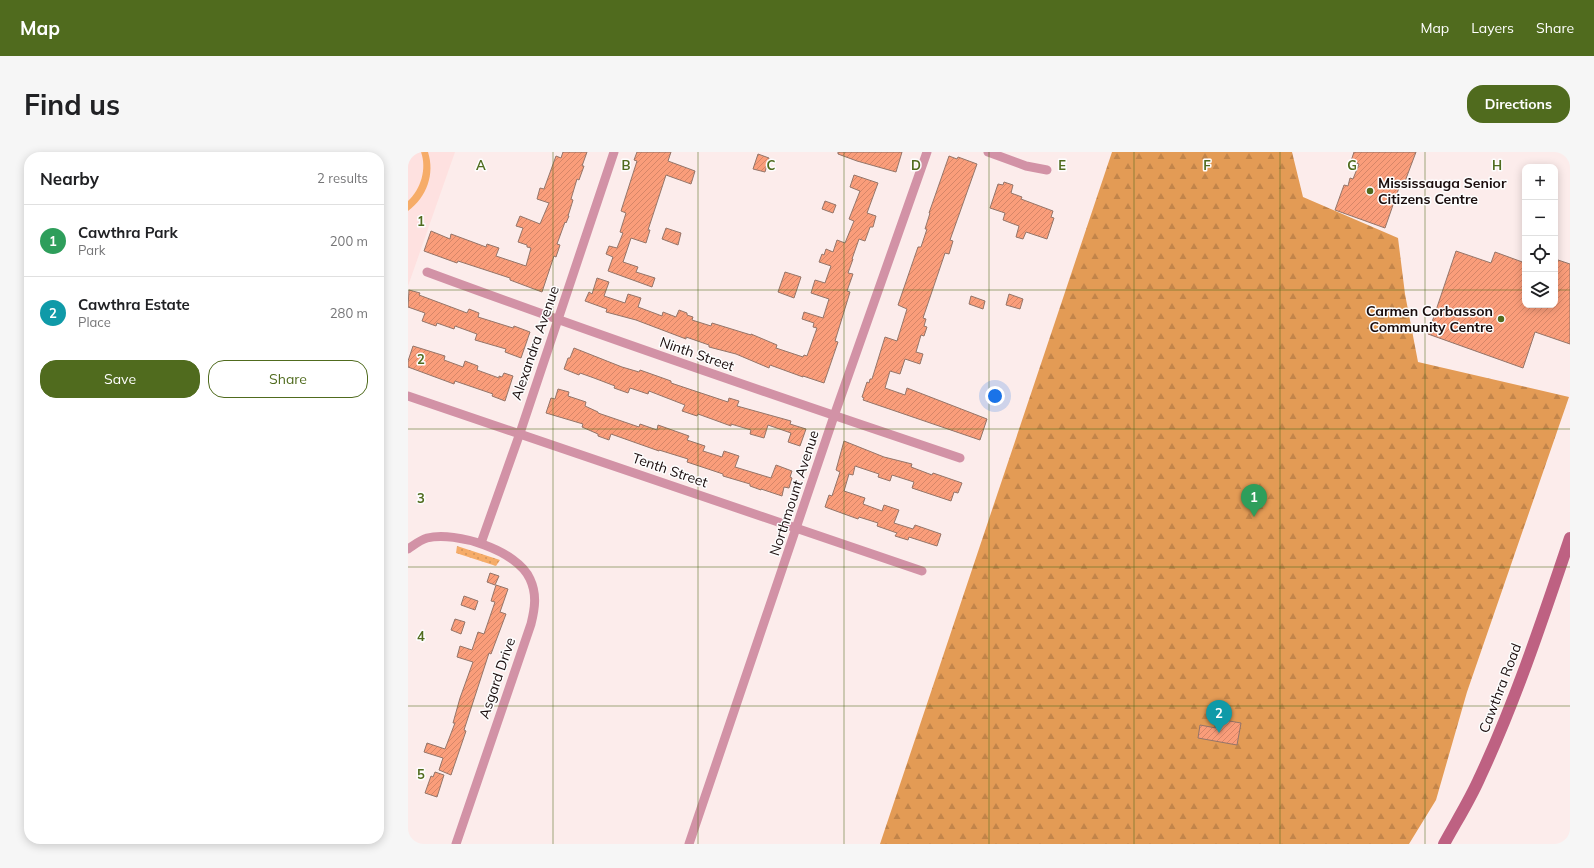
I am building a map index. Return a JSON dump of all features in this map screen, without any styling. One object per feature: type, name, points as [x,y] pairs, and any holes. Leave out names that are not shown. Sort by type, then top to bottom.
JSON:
[{"type":"main road","name":"Cawthra Road","points":[[1444,844],[1480,778],[1496,741],[1521,677],[1570,538]]},
{"type":"street","name":"Alexandra Avenue","points":[[481,543],[520,433],[614,152]]},
{"type":"street","name":"Northmount Avenue","points":[[690,844],[834,416],[926,152]]},
{"type":"street","points":[[988,152],[1026,166],[1047,170]]},
{"type":"street","name":"Ninth Street","points":[[427,272],[558,320],[960,458]]},
{"type":"street","name":"Tenth Street","points":[[408,396],[922,571]]},
{"type":"street","name":"Asgard Drive","points":[[408,549],[426,538],[455,537],[481,543],[515,561],[522,567],[530,578],[534,589],[535,600],[531,624],[456,844]]},
{"type":"shaded area","points":[[408,152],[455,152],[408,286]]},
{"type":"shaded area","points":[[421,152],[428,152],[430,160],[430,177],[425,192],[415,205],[408,211],[408,201],[413,196],[422,178],[423,158]]},
{"type":"shaded area","points":[[457,546],[500,560],[496,566],[456,553]]},
{"type":"green space","points":[[1112,152],[1292,152],[1303,197],[1398,238],[1405,294],[1418,362],[1569,397],[1467,692],[1436,800],[1409,844],[880,844]]},
{"type":"building","points":[[563,152],[587,152],[582,166],[584,166],[579,180],[577,179],[571,199],[573,200],[569,216],[566,223],[565,222],[557,244],[560,245],[556,257],[554,256],[542,292],[510,280],[510,278],[458,261],[457,263],[424,251],[431,231],[450,239],[451,234],[486,247],[487,244],[499,248],[496,256],[526,266],[531,248],[518,242],[523,228],[516,226],[520,216],[540,224],[549,203],[537,199],[540,188],[544,189],[556,156],[561,158]]},
{"type":"building","points":[[637,152],[671,152],[668,161],[695,171],[691,184],[666,175],[648,230],[650,230],[646,243],[631,238],[623,262],[638,267],[636,272],[655,278],[652,287],[608,271],[613,257],[606,254],[609,246],[617,248],[623,233],[620,232],[626,213],[621,211],[637,161],[634,160]]},
{"type":"building","points":[[838,152],[902,152],[896,172],[857,161],[838,154]]},
{"type":"building","name":"Mississauga Senior Citizens Centre","points":[[1354,152],[1416,152],[1404,184],[1401,182],[1385,228],[1335,210],[1344,185],[1348,186],[1350,178],[1353,179],[1359,164],[1351,161]]},
{"type":"building","points":[[758,154],[769,158],[765,172],[753,169]]},
{"type":"building","points":[[949,156],[957,159],[958,157],[977,164],[950,240],[953,241],[949,254],[945,253],[923,318],[926,319],[924,326],[927,327],[924,336],[921,335],[916,352],[923,354],[920,364],[905,359],[900,374],[890,371],[885,388],[905,395],[907,388],[987,419],[980,440],[863,400],[864,398],[862,397],[867,382],[869,383],[870,379],[872,379],[885,337],[897,341],[907,309],[898,305],[918,247],[921,247],[927,229],[925,229],[929,213]]},
{"type":"building","points":[[854,175],[878,183],[867,213],[876,216],[873,227],[870,227],[865,241],[859,239],[852,259],[848,273],[853,274],[847,291],[850,292],[835,341],[838,342],[824,383],[770,365],[769,368],[736,354],[709,347],[709,345],[686,337],[686,339],[636,320],[606,312],[607,309],[585,301],[589,292],[592,294],[597,278],[609,282],[604,296],[625,303],[628,294],[641,298],[638,307],[662,316],[663,312],[676,317],[679,310],[693,317],[692,320],[711,326],[712,323],[751,334],[777,345],[776,348],[803,357],[804,355],[807,356],[817,328],[813,327],[814,323],[802,319],[804,312],[823,318],[829,299],[811,293],[815,280],[825,283],[831,266],[819,262],[822,254],[824,255],[826,249],[833,252],[837,240],[845,243],[854,221],[849,219],[860,191],[850,187]]},
{"type":"building","points":[[1004,182],[1013,185],[1011,193],[1022,197],[1021,199],[1053,211],[1051,217],[1054,218],[1047,239],[1026,232],[1023,239],[1016,237],[1019,226],[1003,220],[1005,213],[990,208],[998,184],[1003,185]]},
{"type":"building","points":[[825,201],[836,205],[833,213],[822,209]]},
{"type":"building","points":[[666,228],[681,233],[678,245],[662,239]]},
{"type":"building","name":"Carmen Corbasson Community Centre","points":[[1456,251],[1491,263],[1495,252],[1522,262],[1522,308],[1558,308],[1558,260],[1570,264],[1570,344],[1535,332],[1523,368],[1428,334]]},
{"type":"building","points":[[785,272],[801,277],[794,298],[778,292]]},
{"type":"building","points":[[409,290],[420,293],[419,295],[467,313],[469,309],[479,313],[478,317],[513,328],[514,326],[530,332],[521,358],[505,352],[506,349],[475,340],[477,334],[455,326],[454,329],[437,323],[436,326],[422,321],[425,313],[408,307]]},
{"type":"building","points":[[1009,294],[1023,299],[1020,309],[1006,305]]},
{"type":"building","points":[[971,296],[985,301],[983,309],[969,304]]},
{"type":"building","points":[[413,346],[445,356],[444,360],[463,367],[465,361],[478,366],[477,370],[499,378],[499,376],[502,377],[504,373],[513,376],[505,401],[492,396],[493,394],[455,381],[454,384],[408,367],[408,361]]},
{"type":"building","points":[[574,348],[622,367],[639,372],[640,370],[671,381],[671,383],[728,402],[729,398],[739,401],[737,406],[791,421],[790,424],[806,429],[800,446],[788,442],[791,433],[768,425],[764,438],[750,434],[751,430],[731,424],[731,426],[698,414],[697,416],[682,411],[685,405],[649,391],[648,394],[630,388],[628,393],[594,378],[580,373],[579,375],[564,369]]},
{"type":"building","points":[[558,389],[569,392],[568,396],[586,402],[585,406],[598,413],[639,427],[640,424],[657,430],[658,425],[689,436],[687,440],[705,446],[703,451],[722,457],[724,451],[739,456],[735,467],[771,478],[776,465],[792,471],[790,477],[792,478],[789,488],[784,487],[782,496],[761,490],[750,486],[750,484],[723,476],[723,474],[687,462],[688,459],[659,451],[611,434],[609,440],[598,436],[598,434],[582,427],[583,424],[546,413],[551,398],[555,399]]},
{"type":"building","points":[[844,441],[884,457],[912,464],[911,467],[932,475],[933,473],[962,483],[958,493],[954,492],[951,501],[912,488],[914,482],[892,475],[890,481],[878,477],[879,474],[855,466],[853,475],[849,474],[844,491],[865,498],[863,504],[882,511],[884,505],[899,510],[894,523],[913,529],[915,525],[941,534],[937,546],[909,537],[908,540],[895,536],[897,533],[877,526],[878,523],[859,517],[858,519],[825,507],[829,495],[832,496],[840,472],[836,470]]},
{"type":"building","points":[[490,573],[499,576],[495,585],[487,582]]},
{"type":"building","points":[[496,585],[508,589],[500,612],[506,614],[491,654],[489,653],[464,730],[466,731],[451,775],[439,770],[443,758],[424,752],[427,743],[445,749],[455,723],[453,723],[460,698],[473,662],[457,657],[460,646],[472,650],[478,632],[484,634],[495,602],[491,601]]},
{"type":"building","points":[[464,596],[478,601],[475,610],[461,605]]},
{"type":"building","points":[[455,619],[465,622],[461,634],[451,630]]},
{"type":"building","points":[[1218,719],[1241,723],[1237,745],[1198,738],[1200,725],[1216,728]]},
{"type":"building","points":[[435,772],[444,775],[437,797],[425,793],[431,776],[433,777]]},
{"type":"place","name":"Mississauga Senior Citizens Centre","points":[[1370,191]]},
{"type":"place","name":"Carmen Corbasson Community Centre","points":[[1501,319]]},
{"type":"place","name":"Cawthra Park","points":[[1254,517]]},
{"type":"place","name":"Cawthra Estate","points":[[1219,733]]}]
